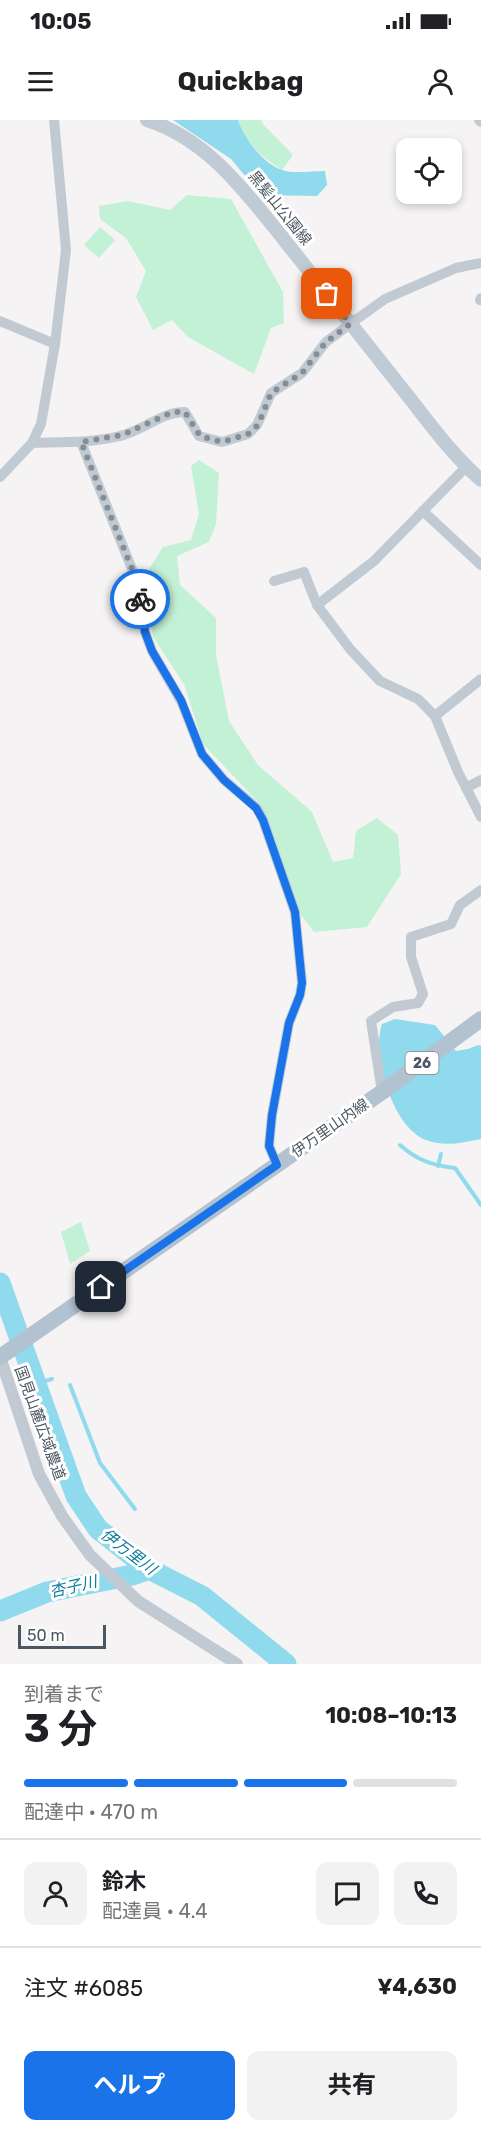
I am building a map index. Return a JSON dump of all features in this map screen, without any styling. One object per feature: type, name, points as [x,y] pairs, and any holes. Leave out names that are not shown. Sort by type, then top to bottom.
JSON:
[{"type":"main road","name":"黒髪山公園線","points":[[147,120],[192,142],[231,175],[466,467],[481,480]]},
{"type":"main road","name":"伊万里山内線","points":[[1,1356],[382,1092],[481,1019]]},
{"type":"street","points":[[0,477],[33,443],[41,424],[55,344],[66,250],[54,120]]},
{"type":"street","points":[[33,443],[81,442],[122,435],[173,412],[185,412],[200,436],[222,442],[248,434],[258,425],[271,393],[302,373],[326,342],[350,324],[385,299],[456,268],[481,263]]},
{"type":"street","points":[[0,321],[55,344]]},
{"type":"street","points":[[81,442],[136,579],[145,632],[152,651],[181,700],[202,754],[224,780],[256,808],[263,820],[295,912],[302,983],[300,995],[289,1023],[272,1115],[269,1146],[277,1165]]},
{"type":"street","points":[[317,605],[374,561],[466,467]]},
{"type":"street","points":[[423,511],[481,565]]},
{"type":"street","points":[[274,581],[304,572],[317,605],[350,649],[380,681],[418,699],[435,716],[481,817]]},
{"type":"street","points":[[435,716],[481,679]]},
{"type":"street","points":[[466,788],[481,780]]},
{"type":"street","points":[[382,1092],[371,1021],[393,1007],[418,1003],[423,994],[411,957],[411,937],[451,924],[460,905],[481,890]]},
{"type":"street","name":"国見山麓広域農道","points":[[1,1356],[39,1474],[62,1516],[90,1555],[138,1601],[237,1664]]},
{"type":"green space","points":[[238,120],[262,120],[262,123],[293,155],[282,170],[256,149],[245,136]]},
{"type":"green space","points":[[187,195],[231,199],[283,292],[284,323],[271,328],[254,374],[188,337],[172,320],[153,330],[136,297],[146,271],[126,238],[100,219],[99,206],[128,201],[170,210]]},
{"type":"green space","points":[[100,227],[115,240],[99,258],[84,245]]},
{"type":"green space","points":[[199,460],[219,473],[216,524],[209,542],[177,556],[180,585],[216,618],[216,655],[229,721],[258,765],[312,812],[333,862],[353,858],[356,831],[377,818],[398,835],[401,874],[367,927],[314,932],[300,914],[261,805],[203,744],[184,684],[153,637],[142,580],[163,547],[191,540],[199,514],[191,466]]},
{"type":"green space","points":[[81,1222],[90,1251],[70,1264],[61,1232]]},
{"type":"water","points":[[173,120],[238,120],[250,142],[268,162],[286,171],[325,171],[327,185],[317,196],[261,195],[231,159]]},
{"type":"water","points":[[395,1019],[435,1025],[456,1051],[481,1046],[481,1139],[453,1144],[433,1142],[414,1133],[404,1121],[388,1089],[382,1071],[380,1054],[379,1037],[382,1024]]},
{"type":"waterway","points":[[400,1145],[426,1161],[455,1168],[481,1205]]},
{"type":"waterway","points":[[438,1166],[441,1154]]},
{"type":"waterway","name":"伊万里川","points":[[0,1283],[76,1496],[98,1529],[149,1569],[202,1596],[286,1664]]},
{"type":"waterway","points":[[36,1384],[52,1379]]},
{"type":"waterway","points":[[70,1385],[100,1463],[135,1509]]},
{"type":"waterway","name":"杏子川","points":[[0,1611],[47,1592],[132,1575],[149,1569]]},
{"type":"way so far","points":[[140,599],[136,579],[81,442],[122,435],[173,412],[185,412],[200,436],[222,442],[248,434],[258,425],[271,393],[302,373],[326,342],[350,324],[327,294]]},
{"type":"route","points":[[101,1287],[277,1165],[269,1146],[272,1115],[289,1023],[300,995],[302,983],[295,912],[263,820],[256,808],[224,780],[202,754],[181,700],[152,651],[145,632],[140,599]]}]
